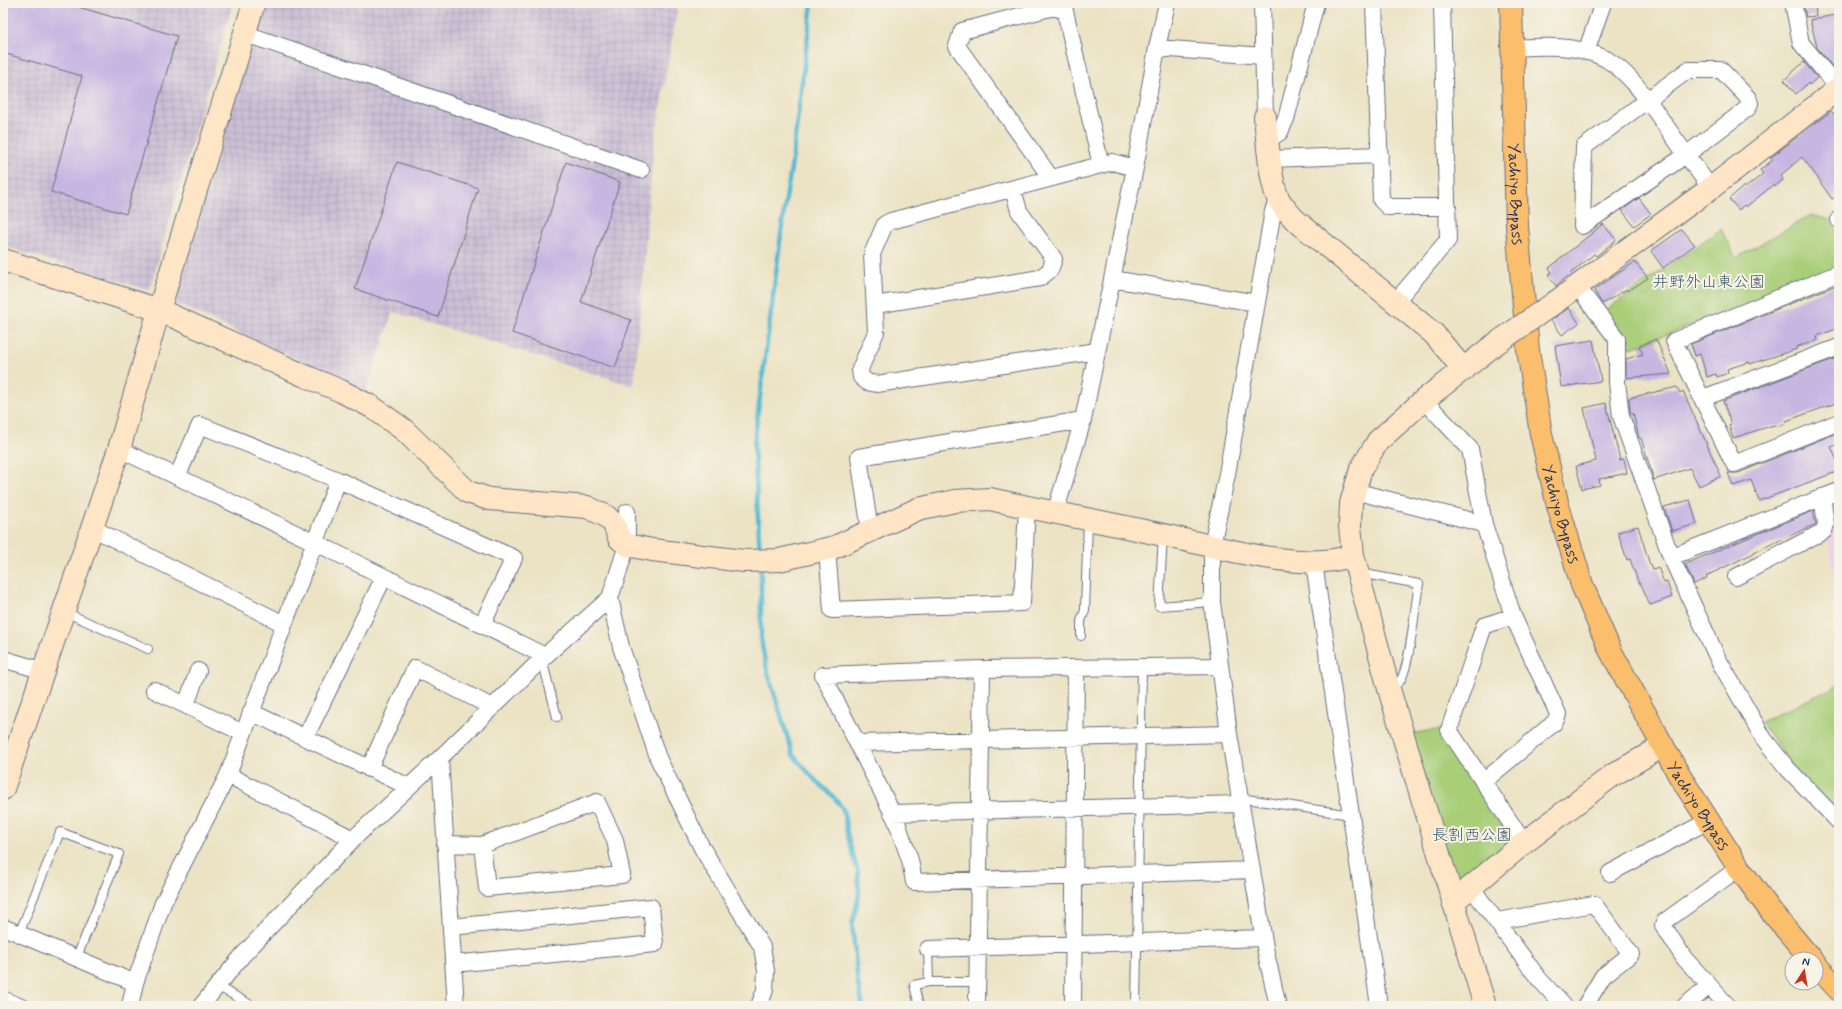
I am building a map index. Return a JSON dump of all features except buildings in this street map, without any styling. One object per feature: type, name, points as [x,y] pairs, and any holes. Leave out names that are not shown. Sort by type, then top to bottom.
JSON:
[{"type":"highway","name":"Yachiyo Bypass","points":[[1511,3],[1517,226],[1528,350],[1541,434],[1558,506],[1582,584],[1610,650],[1662,746],[1739,868],[1770,910],[1804,951]]},
{"type":"street","points":[[3,789],[118,449],[159,310],[246,34],[254,3]]},
{"type":"street","points":[[1055,513],[1083,420],[1135,168],[1157,48],[1168,3]]},
{"type":"street","points":[[1262,3],[1266,116],[1269,149],[1278,198],[1294,219],[1396,301],[1434,334],[1464,370]]},
{"type":"street","points":[[1269,149],[1286,119],[1316,3]]},
{"type":"street","points":[[1374,3],[1380,155],[1380,200],[1388,207],[1448,207]]},
{"type":"street","points":[[1396,301],[1448,240],[1442,3]]},
{"type":"street","points":[[1586,52],[1603,3]]},
{"type":"street","points":[[1485,1006],[1389,689],[1356,564],[1350,526],[1351,504],[1354,491],[1361,469],[1378,440],[1424,400],[1494,345],[1557,301],[1711,188],[1839,88],[1801,44],[1793,3]]},
{"type":"street","points":[[1051,178],[957,46],[962,31],[1054,7],[1065,11],[1101,165]]},
{"type":"street","points":[[246,34],[641,170]]},
{"type":"street","points":[[1513,48],[1556,46],[1586,52],[1605,59],[1618,68],[1631,80],[1647,100],[1711,188]]},
{"type":"street","points":[[1157,48],[1263,56]]},
{"type":"street","points":[[1688,70],[1721,70],[1748,98],[1750,103],[1748,108],[1686,155],[1582,226],[1584,147],[1688,70]]},
{"type":"street","points":[[1269,149],[1380,155]]},
{"type":"street","points":[[1097,350],[877,384],[867,382],[861,377],[860,369],[876,332],[872,254],[885,224],[1112,162],[1135,168]]},
{"type":"street","points":[[875,305],[1040,278],[1050,270],[1054,259],[1020,211],[1013,189]]},
{"type":"street","points":[[1278,198],[1273,211],[1227,474],[1212,546],[1212,602],[1229,734],[1263,938],[1278,1006]]},
{"type":"street","points":[[3,260],[159,310],[341,391],[372,407],[404,430],[468,492],[489,499],[587,507],[606,516],[614,524],[619,538],[627,545],[652,550],[744,561],[779,560],[827,549],[918,509],[954,500],[990,499],[1212,546],[1281,559],[1314,563],[1344,559],[1356,564]]},
{"type":"street","points":[[1839,273],[1674,341],[1734,464],[1839,422]]},
{"type":"street","points":[[1112,279],[1257,303]]},
{"type":"street","points":[[1577,286],[1616,339],[1617,382],[1621,416],[1671,557],[1718,659],[1764,739],[1792,774],[1839,822]]},
{"type":"street","points":[[1703,398],[1839,347]]},
{"type":"street","points":[[1424,400],[1470,449],[1484,524],[1513,616],[1558,714],[1555,722],[1483,782]]},
{"type":"street","points":[[870,531],[859,457],[1083,420]]},
{"type":"street","points":[[177,477],[200,425],[338,480],[514,558],[482,625]]},
{"type":"street","points":[[118,449],[314,542],[482,625],[543,658]]},
{"type":"street","points":[[130,1006],[135,983],[164,903],[228,775],[338,480]]},
{"type":"street","points":[[1354,491],[1484,524]]},
{"type":"street","points":[[1671,557],[1839,491]]},
{"type":"street","points":[[1736,577],[1824,531],[1826,524],[1822,497]]},
{"type":"street","points":[[827,549],[832,610],[1022,603],[1027,507]]},
{"type":"street","points":[[201,1006],[242,956],[353,839],[409,788],[543,658],[610,598],[627,545],[627,512]]},
{"type":"street","points":[[92,528],[284,624]]},
{"type":"street","points":[[1314,563],[1378,999],[1377,1006]]},
{"type":"street","points":[[305,738],[384,577]]},
{"type":"street","points":[[610,598],[621,647],[658,758],[702,848],[762,947],[766,971],[765,990],[756,1006]]},
{"type":"street","points":[[1513,616],[1484,626],[1449,730],[1524,843]]},
{"type":"street","points":[[3,659],[44,671]]},
{"type":"street","points":[[1220,666],[982,669],[823,676],[892,813],[910,860],[914,882],[1252,870]]},
{"type":"street","points":[[369,769],[415,668],[492,707]]},
{"type":"street","points":[[1073,1006],[1076,668]]},
{"type":"street","points":[[976,1006],[982,669]]},
{"type":"street","points":[[186,705],[198,671]]},
{"type":"street","points":[[154,690],[243,733]]},
{"type":"street","points":[[251,712],[409,788]]},
{"type":"street","points":[[857,743],[1229,734]]},
{"type":"street","points":[[1453,902],[1524,843],[1613,775],[1662,746]]},
{"type":"street","points":[[440,758],[456,1006]]},
{"type":"street","points":[[228,775],[353,839]]},
{"type":"street","points":[[892,813],[1140,806],[1240,801]]},
{"type":"street","points":[[445,844],[482,845],[597,802],[615,840],[622,875],[487,888],[482,845]]},
{"type":"street","points":[[1610,873],[1708,821]]},
{"type":"street","points":[[1728,1006],[1684,958],[1664,928],[1664,922],[1739,868]]},
{"type":"street","points":[[1471,887],[1539,979],[1564,1006]]},
{"type":"street","points":[[1496,921],[1594,904],[1631,954],[1603,976],[1585,1006]]},
{"type":"street","points":[[451,927],[651,907],[655,944],[453,964]]},
{"type":"street","points":[[3,927],[135,983]]},
{"type":"street","points":[[928,949],[1263,938]]},
{"type":"street","points":[[1685,1006],[1709,986]]},
{"type":"lane","points":[[1081,636],[1081,621],[1085,610],[1088,520]]},
{"type":"lane","points":[[1163,535],[1159,606],[1212,602]]},
{"type":"lane","points":[[1356,564],[1419,584],[1412,634],[1403,676],[1399,682],[1389,689]]},
{"type":"lane","points":[[64,611],[148,649]]},
{"type":"lane","points":[[543,658],[557,717]]},
{"type":"lane","points":[[1136,1006],[1140,874],[1142,667]]},
{"type":"lane","points":[[1240,801],[1351,815]]},
{"type":"lane","points":[[19,934],[60,832],[119,854],[76,958]]},
{"type":"lane","points":[[928,949],[929,982]]},
{"type":"lane","points":[[919,1006],[914,985],[929,982],[977,982]]},
{"type":"lane","points":[[217,986],[253,1006]]},
{"type":"lane","points":[[3,995],[28,1006]]},
{"type":"shaded area","points":[[3,3],[233,3],[149,290],[3,246]]},
{"type":"shaded area","points":[[262,3],[678,3],[653,151],[634,386],[393,312],[366,391],[175,303]]},
{"type":"shaded area","points":[[1839,498],[1839,588],[1836,585],[1828,535],[1834,530],[1828,506],[1834,500]]},
{"type":"green space","name":"井野外山東公園","points":[[1811,215],[1830,220],[1839,233],[1839,269],[1631,348],[1603,312],[1721,229],[1736,258]]},
{"type":"green space","points":[[1839,685],[1839,816],[1791,766],[1761,722]]},
{"type":"green space","name":"長割西公園","points":[[1442,729],[1511,841],[1457,891],[1409,734]]},
{"type":"waterway","points":[[760,555],[754,443],[812,3]]},
{"type":"waterway","points":[[761,567],[761,639],[766,666],[793,755],[816,781],[833,796],[843,809],[848,837],[858,872],[859,894],[852,925],[858,984],[863,1006]]}]
